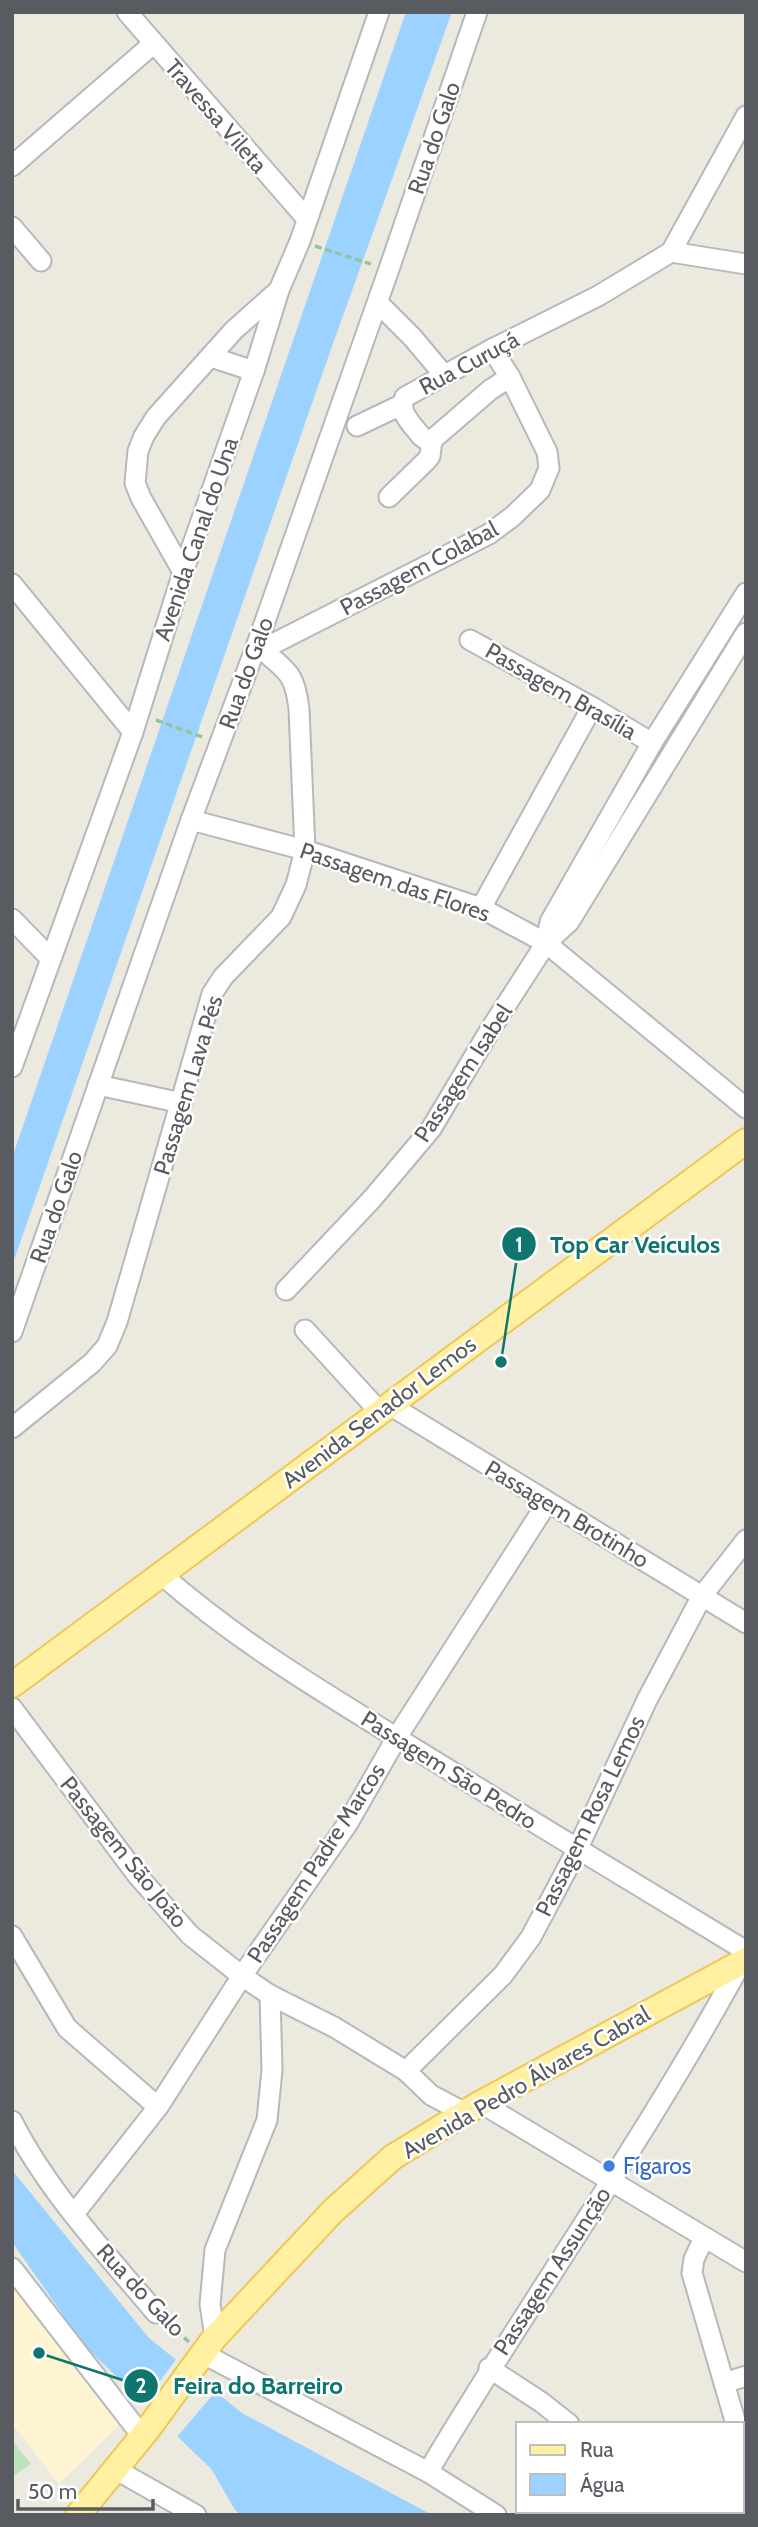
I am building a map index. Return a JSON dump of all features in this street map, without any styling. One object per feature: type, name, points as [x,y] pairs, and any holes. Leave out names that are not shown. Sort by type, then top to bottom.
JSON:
[{"type":"main road","name":"Avenida Senador Lemos","points":[[12,1685],[746,1141]]},
{"type":"main road","name":"Avenida Pedro Álvares Cabral","points":[[78,2515],[145,2432],[205,2350],[333,2211],[393,2157],[473,2108],[744,1958]]},
{"type":"street","name":"Travessa Vileta","points":[[127,12],[307,219]]},
{"type":"street","name":"Avenida Canal do Una","points":[[12,1067],[136,723],[183,572],[254,371],[279,290],[300,241],[379,12]]},
{"type":"street","name":"Rua do Galo","points":[[12,1332],[191,820],[260,647],[477,12]]},
{"type":"street","points":[[12,166],[153,44]]},
{"type":"street","points":[[746,116],[671,252],[746,264]]},
{"type":"street","points":[[12,227],[41,261]]},
{"type":"street","name":"Rua Curuçá","points":[[510,377],[490,390],[432,440],[421,436],[403,412],[401,405],[405,397],[492,349],[598,296],[671,252]]},
{"type":"street","points":[[183,572],[135,483],[135,468],[144,436],[156,416],[234,330],[279,290]]},
{"type":"street","points":[[378,303],[413,338],[444,375]]},
{"type":"street","name":"Passagem Colabal","points":[[260,647],[489,534],[512,517],[540,490],[549,468],[547,452],[510,377],[492,349]]},
{"type":"street","points":[[211,357],[254,371]]},
{"type":"street","points":[[357,426],[401,405]]},
{"type":"street","points":[[389,497],[426,461],[432,440]]},
{"type":"street","points":[[12,584],[136,723]]},
{"type":"street","name":"Passagem Isabel","points":[[546,943],[550,922],[652,743],[746,593]]},
{"type":"street","name":"Passagem Isabel","points":[[286,1290],[373,1199],[431,1129],[546,943],[569,922],[746,634]]},
{"type":"street","name":"Passagem Brasília","points":[[470,640],[652,743]]},
{"type":"street","name":"Passagem Lava Pés","points":[[12,1428],[76,1378],[107,1346],[117,1322],[212,994],[223,976],[281,916],[296,885],[305,850],[296,686],[286,670],[260,647]]},
{"type":"street","points":[[481,908],[592,707]]},
{"type":"street","name":"Passagem das Flores","points":[[191,820],[305,850],[481,908],[546,943],[746,1108]]},
{"type":"street","points":[[12,919],[51,959]]},
{"type":"street","points":[[98,1085],[182,1103]]},
{"type":"street","name":"Passagem Brotinho","points":[[304,1331],[384,1407],[746,1623]]},
{"type":"street","name":"Passagem Padre Marcos","points":[[74,2214],[158,2107],[242,1976],[348,1823],[397,1737],[547,1503]]},
{"type":"street","name":"Passagem Rosa Lemos","points":[[406,2071],[496,1983],[520,1954],[578,1850],[647,1700],[702,1596],[746,1540]]},
{"type":"street","name":"Passagem São Pedro","points":[[162,1575],[192,1601],[274,1662],[578,1850],[744,1958]]},
{"type":"street","name":"Passagem São João","points":[[12,1708],[138,1876],[190,1935],[242,1976],[270,1995],[334,2027],[406,2071],[431,2095],[473,2108],[611,2182],[746,2262]]},
{"type":"street","points":[[12,1936],[67,2028],[158,2107]]},
{"type":"street","name":"Passagem Assunção","points":[[428,2472],[489,2368],[611,2182],[703,2032],[744,1958]]},
{"type":"street","points":[[205,2350],[215,2250],[267,2120],[272,2070],[270,1995]]},
{"type":"street","name":"Rua do Galo","points":[[12,2121],[74,2214],[156,2313]]},
{"type":"street","points":[[704,2238],[694,2259],[692,2273],[735,2422]]},
{"type":"street","points":[[12,2268],[145,2432]]},
{"type":"street","name":"Rua do Galo","points":[[205,2350],[428,2472],[496,2515]]},
{"type":"street","points":[[489,2368],[566,2422]]},
{"type":"street","points":[[724,2383],[746,2376]]},
{"type":"street","points":[[115,2469],[196,2515]]},
{"type":"path","points":[[300,241],[389,270]]},
{"type":"path","points":[[136,723],[220,743]]},
{"type":"path","name":"Rua do Galo","points":[[156,2313],[205,2350]]},
{"type":"shaded area","points":[[12,2283],[120,2424],[59,2484],[12,2424]]},
{"type":"green space","points":[[12,2441],[31,2464],[12,2477]]},
{"type":"water","points":[[406,12],[452,12],[325,366],[12,1266],[12,1158]]},
{"type":"water","points":[[12,2170],[149,2338],[242,2413],[432,2515],[241,2515],[235,2510],[212,2470],[85,2346],[12,2242]]},
{"type":"pier","points":[[178,2357],[218,2389],[175,2439],[141,2406]]},
{"type":"place","name":"Top Car Veículos","points":[[501,1362]]},
{"type":"place","name":"Fígaros","points":[[609,2166]]},
{"type":"place","name":"Feira do Barreiro","points":[[39,2353]]}]
